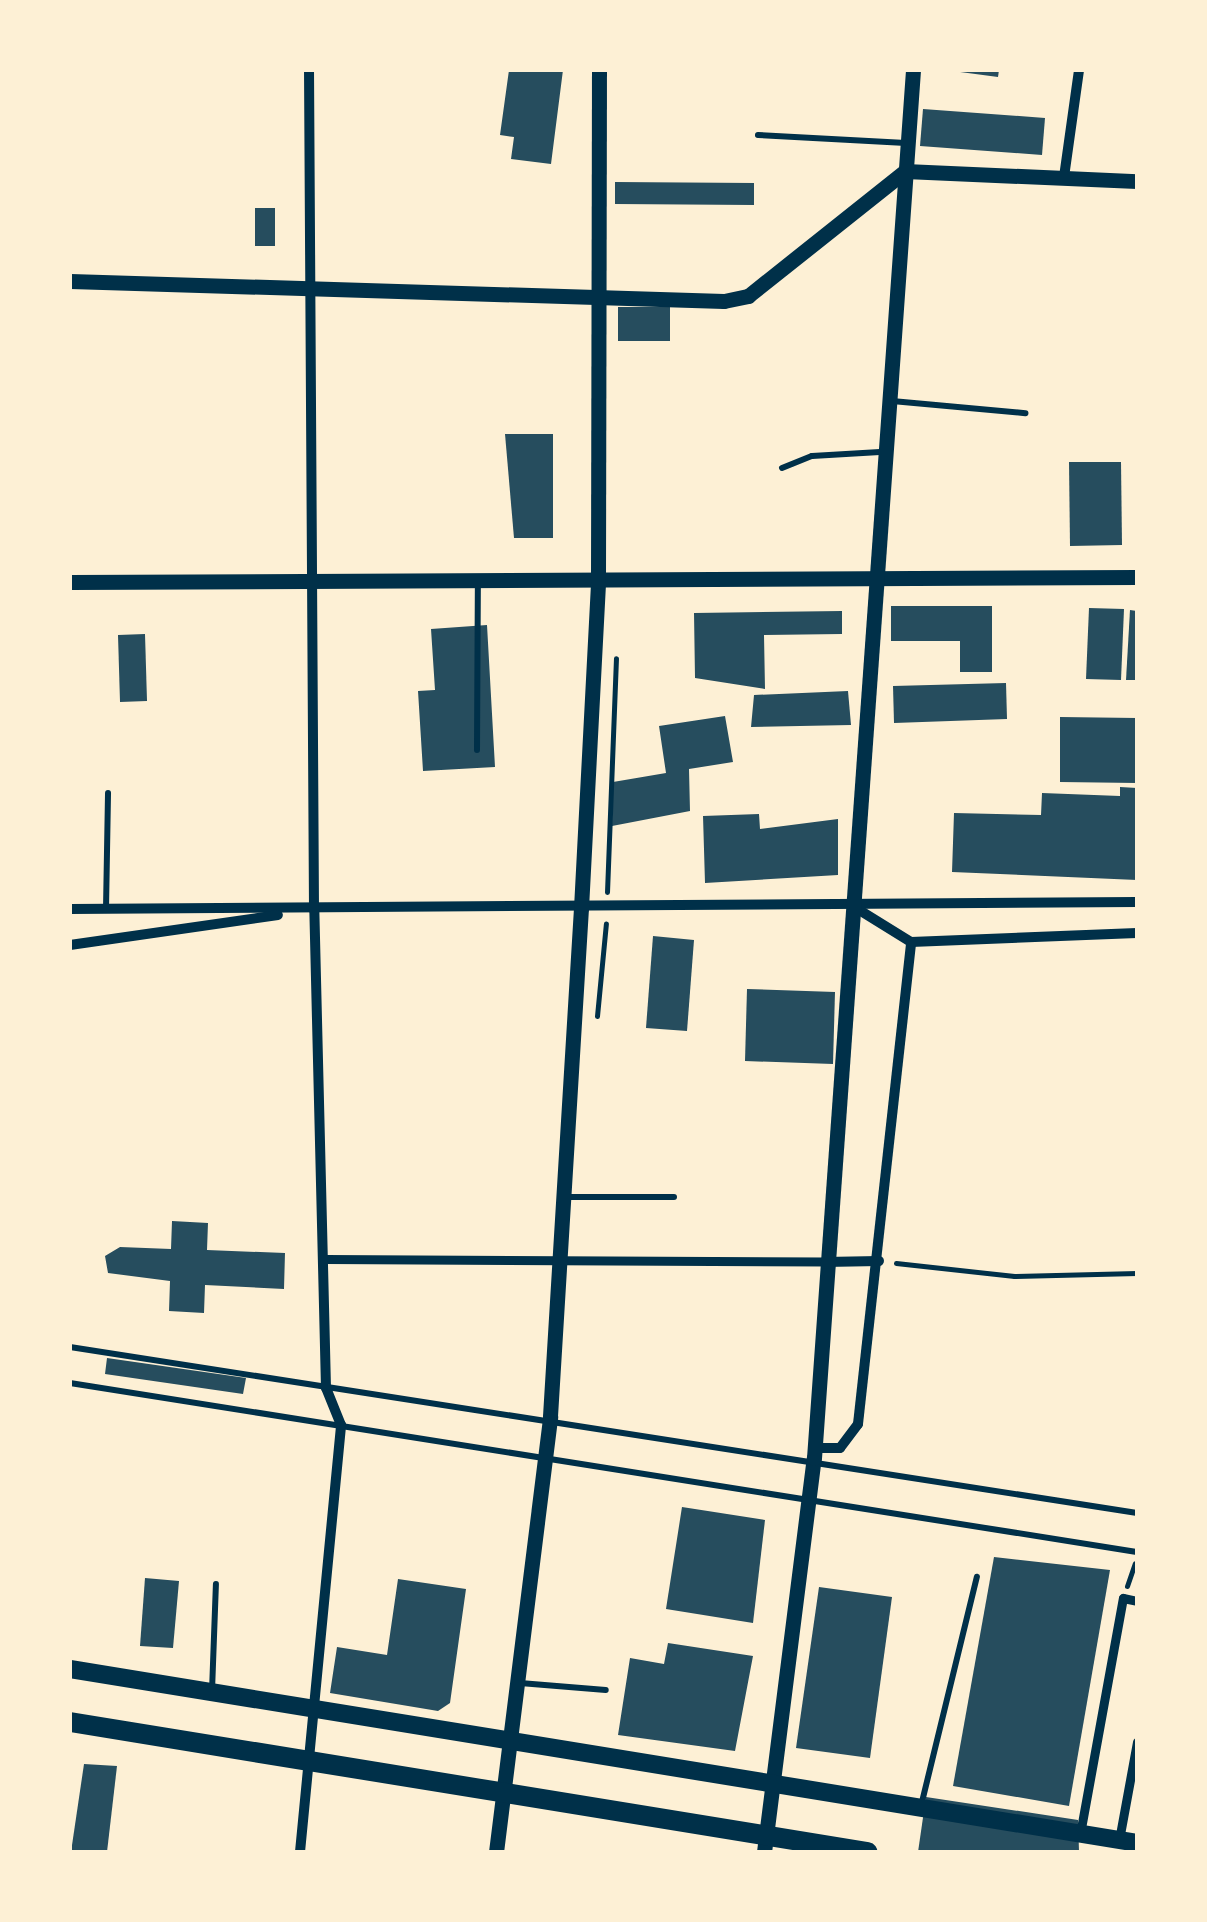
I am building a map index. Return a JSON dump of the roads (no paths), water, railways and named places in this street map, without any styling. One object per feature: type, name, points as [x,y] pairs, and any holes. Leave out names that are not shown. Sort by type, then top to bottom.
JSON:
[{"type":"main road","points":[[70,1669],[1128,1842]]},
{"type":"main road","points":[[70,1722],[505,1793],[765,1844],[867,1852]]},
{"type":"street","points":[[300,1852],[342,1425],[326,1388],[326,1259],[314,910],[309,581],[309,70]]},
{"type":"street","points":[[496,1852],[547,1453],[581,908],[598,580],[595,296],[599,70]]},
{"type":"street","points":[[765,1844],[814,1448],[856,908],[883,400],[913,70]]},
{"type":"street","points":[[1064,177],[1079,70]]},
{"type":"street","points":[[70,281],[308,284],[595,296],[748,296],[905,171],[1137,182]]},
{"type":"street","points":[[70,582],[1137,577]]},
{"type":"street","points":[[70,909],[856,908],[1137,902]]},
{"type":"street","points":[[856,908],[911,942],[1137,933]]},
{"type":"street","points":[[70,945],[314,910]]},
{"type":"street","points":[[814,1448],[840,1448],[858,1424],[911,942]]},
{"type":"street","points":[[326,1259],[878,1262]]},
{"type":"street","points":[[1080,1834],[1123,1598],[1137,1601]]},
{"type":"street","points":[[1128,1842],[1137,1742]]},
{"type":"lane","points":[[758,135],[908,144]]},
{"type":"lane","points":[[883,400],[1025,413]]},
{"type":"lane","points":[[782,468],[812,456],[880,452]]},
{"type":"lane","points":[[477,750],[478,580]]},
{"type":"lane","points":[[106,909],[108,793]]},
{"type":"lane","points":[[563,1197],[674,1197]]},
{"type":"lane","points":[[70,1348],[812,1469],[1137,1513]]},
{"type":"lane","points":[[70,1383],[547,1453],[1137,1554]]},
{"type":"lane","points":[[921,1808],[977,1577]]},
{"type":"lane","points":[[212,1692],[216,1584]]},
{"type":"lane","points":[[518,1682],[606,1690]]}]
